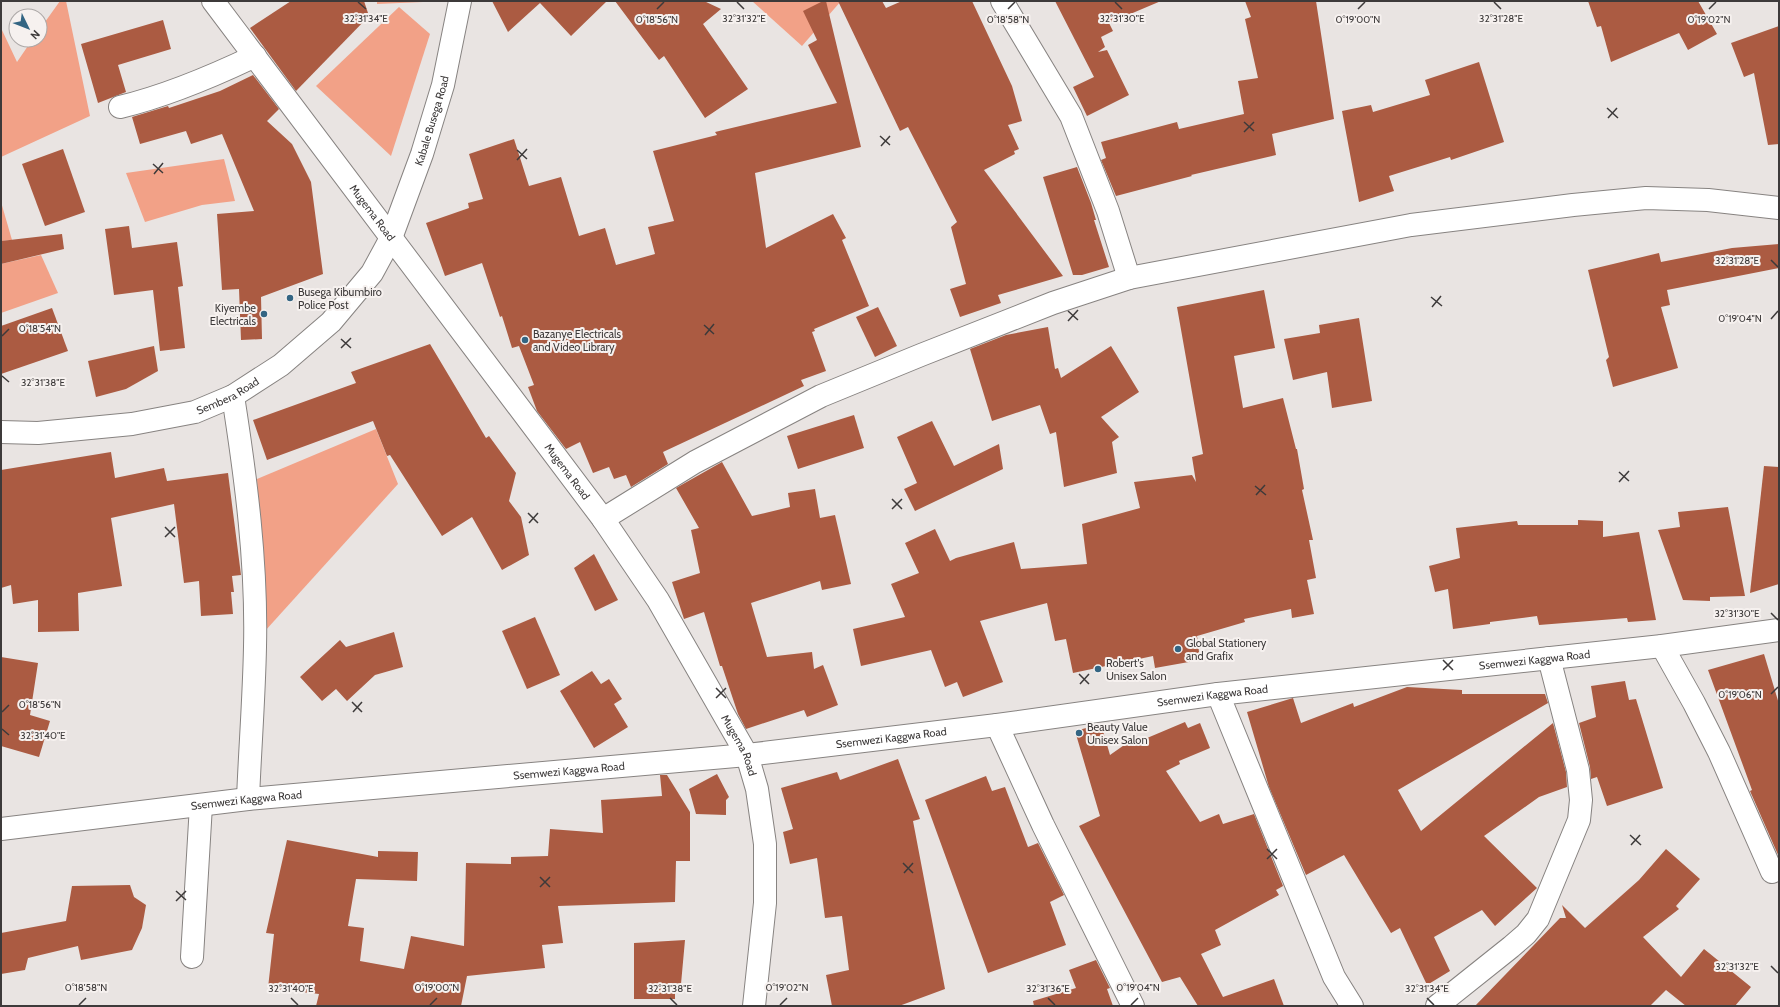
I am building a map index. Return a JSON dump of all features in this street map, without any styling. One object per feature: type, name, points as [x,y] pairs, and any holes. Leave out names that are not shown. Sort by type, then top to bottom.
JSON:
[{"type":"street","name":"Mugema Road","points":[[213,1],[603,519],[658,600],[747,755],[757,789],[765,844],[766,903],[754,1006]]},
{"type":"street","name":"Kabale Busega Road","points":[[391,238],[422,154],[441,92],[460,1]]},
{"type":"street","points":[[1002,1],[1072,116],[1108,211],[1129,278]]},
{"type":"street","points":[[120,107],[139,102],[214,76],[254,56]]},
{"type":"street","points":[[603,519],[695,462],[821,396],[1046,306],[1129,278],[1411,225],[1573,205],[1646,198],[1708,200],[1779,208]]},
{"type":"street","name":"Sembera Road","points":[[1,432],[38,433],[132,424],[195,412],[233,396],[281,365],[331,322],[372,273],[391,238]]},
{"type":"street","points":[[233,396],[246,475],[253,564],[255,646],[248,799]]},
{"type":"street","name":"Ssemwezi Kaggwa Road","points":[[1,830],[248,799],[747,755],[997,725],[1218,694],[1662,646],[1779,630]]},
{"type":"street","points":[[1662,646],[1715,745],[1772,872]]},
{"type":"street","points":[[1437,1006],[1526,934],[1538,918],[1579,820],[1582,800],[1578,770],[1549,658]]},
{"type":"street","points":[[1218,694],[1334,977],[1352,1006]]},
{"type":"street","points":[[997,725],[1043,825],[1133,1006]]},
{"type":"street","points":[[192,957],[201,805]]},
{"type":"shaded area","points":[[60,1],[66,1],[90,116],[1,157],[1,28],[8,43],[8,48],[10,48],[17,62],[27,48],[48,48],[48,18]]},
{"type":"shaded area","points":[[377,1],[446,1],[377,4]]},
{"type":"shaded area","points":[[752,1],[841,1],[802,46]]},
{"type":"shaded area","points":[[399,7],[430,34],[391,156],[316,86]]},
{"type":"shaded area","points":[[224,159],[235,201],[202,205],[145,222],[126,173]]},
{"type":"shaded area","points":[[1,202],[12,240],[1,241]]},
{"type":"shaded area","points":[[41,255],[58,293],[1,313],[1,264]]},
{"type":"shaded area","points":[[376,429],[398,484],[265,631],[257,479]]},
{"type":"building","points":[[291,1],[364,1],[369,16],[296,91],[250,28]]},
{"type":"building","points":[[492,1],[607,1],[571,36],[540,3],[508,32]]},
{"type":"building","points":[[615,1],[704,1],[721,9],[703,24],[748,89],[705,118],[664,56],[659,60]]},
{"type":"building","points":[[826,1],[861,147],[755,173],[766,248],[833,214],[846,238],[842,240],[869,306],[814,329],[815,331],[812,332],[826,371],[801,380],[804,386],[663,452],[668,464],[631,487],[626,475],[614,479],[609,467],[593,473],[580,442],[566,449],[537,411],[528,387],[534,385],[519,346],[512,348],[502,316],[500,317],[482,263],[445,276],[426,223],[469,208],[468,203],[483,199],[469,154],[514,139],[529,186],[561,177],[579,236],[605,228],[616,265],[655,254],[648,227],[674,221],[653,151],[717,135],[715,132],[837,103],[808,45],[817,40],[803,11]]},
{"type":"building","points":[[838,1],[882,1],[886,8],[902,1],[972,1],[1012,86],[1022,121],[1008,125],[1019,149],[1014,151],[1015,154],[984,170],[1063,276],[998,295],[1001,303],[960,317],[950,289],[966,284],[951,227],[957,222],[908,127],[900,131]]},
{"type":"building","points":[[1055,1],[1161,1],[1109,23],[1113,31],[1101,37],[1105,47],[1098,52],[1107,50],[1129,95],[1087,116],[1073,87],[1094,77]]},
{"type":"building","points":[[1245,1],[1316,1],[1334,119],[1272,134],[1276,155],[1191,175],[1192,176],[1116,196],[1101,160],[1106,158],[1101,142],[1177,122],[1179,129],[1244,114],[1238,81],[1258,78],[1245,19],[1251,17]]},
{"type":"building","points":[[1588,1],[1698,1],[1717,34],[1688,50],[1679,33],[1611,62],[1601,26],[1597,27]]},
{"type":"building","points":[[163,20],[171,49],[118,65],[126,92],[98,103],[81,44]]},
{"type":"building","points":[[1779,26],[1779,144],[1768,145],[1754,73],[1744,77],[1731,43]]},
{"type":"building","points":[[1479,62],[1504,142],[1451,160],[1450,157],[1389,176],[1394,191],[1359,202],[1342,111],[1371,105],[1373,112],[1430,95],[1425,80]]},
{"type":"building","points":[[253,75],[279,109],[267,121],[292,144],[311,182],[323,274],[261,297],[262,339],[241,340],[239,289],[222,290],[217,214],[254,211],[222,134],[191,144],[186,131],[140,144],[132,117],[168,106],[169,108],[220,91]]},
{"type":"building","points":[[63,149],[85,212],[45,226],[22,164]]},
{"type":"building","points":[[1077,167],[1091,203],[1096,220],[1094,220],[1109,267],[1082,275],[1073,275],[1043,177]]},
{"type":"building","points":[[129,226],[132,248],[177,242],[183,286],[178,287],[185,348],[160,351],[153,290],[114,295],[105,229]]},
{"type":"building","points":[[62,234],[64,249],[1,264],[1,241]]},
{"type":"building","points":[[1779,244],[1779,268],[1667,290],[1670,305],[1661,307],[1678,368],[1613,387],[1606,360],[1609,357],[1588,270],[1659,253],[1661,262],[1732,248]]},
{"type":"building","points":[[1264,290],[1275,348],[1234,356],[1243,408],[1283,398],[1297,449],[1304,489],[1302,490],[1313,540],[1309,540],[1316,578],[1307,580],[1314,614],[1292,618],[1291,609],[1244,619],[1245,622],[1197,636],[1200,660],[1155,668],[1153,656],[1073,673],[1066,639],[1055,641],[1047,603],[980,621],[1003,682],[963,697],[957,682],[945,687],[931,650],[861,666],[853,629],[905,617],[891,584],[919,573],[905,543],[935,529],[950,561],[1014,542],[1021,569],[1087,564],[1082,524],[1140,508],[1134,482],[1192,475],[1196,482],[1192,457],[1203,454],[1177,307]]},
{"type":"building","points":[[878,307],[897,346],[875,357],[856,317]]},
{"type":"building","points":[[52,308],[68,351],[1,374],[1,326]]},
{"type":"building","points":[[1359,318],[1372,401],[1332,408],[1327,372],[1293,380],[1284,339],[1320,333],[1319,325]]},
{"type":"building","points":[[1048,327],[1055,369],[1058,368],[1061,378],[1111,346],[1139,392],[1101,417],[1119,437],[1112,442],[1117,473],[1064,487],[1056,432],[1050,434],[1040,405],[992,421],[970,349],[1006,335]]},
{"type":"building","points":[[430,344],[486,438],[489,436],[516,473],[509,501],[521,517],[529,555],[502,570],[472,517],[442,536],[390,455],[387,456],[373,421],[267,460],[253,420],[356,383],[351,372]]},
{"type":"building","points":[[154,346],[158,371],[126,389],[96,397],[88,361]]},
{"type":"building","points":[[854,415],[864,448],[798,469],[787,436]]},
{"type":"building","points":[[932,421],[954,466],[999,444],[1003,469],[915,511],[904,489],[917,483],[897,437]]},
{"type":"building","points":[[111,452],[115,478],[164,468],[167,481],[228,473],[241,575],[232,576],[234,592],[231,592],[233,614],[201,616],[199,581],[184,583],[174,504],[111,518],[122,586],[78,593],[79,631],[38,632],[38,600],[13,604],[11,585],[1,588],[1,470]]},
{"type":"building","points":[[722,462],[752,516],[790,507],[788,493],[815,489],[820,518],[835,515],[851,584],[822,590],[820,581],[751,603],[767,657],[812,652],[814,669],[823,665],[838,705],[807,717],[804,710],[746,729],[738,714],[722,666],[720,666],[704,612],[684,619],[672,582],[700,573],[691,530],[699,528],[676,488]]},
{"type":"building","points":[[1764,466],[1779,467],[1779,584],[1750,593]]},
{"type":"building","points":[[1728,507],[1745,596],[1710,597],[1710,601],[1683,600],[1658,530],[1680,527],[1678,512]]},
{"type":"building","points":[[1578,520],[1603,521],[1603,537],[1639,532],[1656,620],[1628,622],[1627,618],[1539,625],[1537,616],[1490,622],[1490,624],[1453,629],[1448,589],[1435,592],[1429,566],[1460,558],[1456,528],[1517,521],[1518,525],[1578,525]]},
{"type":"building","points":[[594,554],[618,600],[595,611],[574,568]]},
{"type":"building","points":[[535,617],[560,675],[527,689],[502,631]]},
{"type":"building","points":[[394,632],[403,667],[375,675],[347,701],[336,689],[322,701],[300,677],[340,640],[346,647]]},
{"type":"building","points":[[1764,654],[1779,704],[1779,857],[1750,791],[1752,790],[1708,670]]},
{"type":"building","points":[[1,657],[38,663],[30,715],[50,721],[39,757],[1,746]]},
{"type":"building","points":[[592,671],[601,684],[609,679],[622,699],[614,704],[628,727],[594,748],[560,691]]},
{"type":"building","points":[[1625,681],[1629,700],[1636,699],[1663,788],[1607,806],[1597,777],[1591,779],[1590,767],[1579,723],[1596,717],[1591,686]]},
{"type":"building","points":[[1407,687],[1462,690],[1462,694],[1545,694],[1548,703],[1398,790],[1421,831],[1553,723],[1566,772],[1567,787],[1539,797],[1484,836],[1537,888],[1495,926],[1482,910],[1434,937],[1450,971],[1427,985],[1400,928],[1391,933],[1344,855],[1306,875],[1269,787],[1247,712],[1293,698],[1301,723],[1353,703],[1354,707]]},
{"type":"building","points":[[1185,722],[1188,728],[1200,723],[1210,748],[1179,761],[1180,764],[1166,771],[1200,822],[1219,814],[1223,824],[1254,814],[1283,886],[1276,890],[1279,895],[1215,930],[1221,945],[1201,954],[1223,997],[1274,979],[1284,1006],[1198,1006],[1180,977],[1162,982],[1079,826],[1100,816],[1075,731],[1101,724],[1110,755],[1137,736],[1140,741]]},
{"type":"building","points":[[898,759],[920,819],[913,821],[945,989],[899,1006],[832,1006],[826,975],[849,970],[842,916],[825,918],[817,858],[790,864],[783,832],[793,829],[781,788],[837,772],[840,780]]},
{"type":"building","points":[[717,774],[729,797],[726,800],[726,815],[696,814],[689,789]]},
{"type":"building","points":[[660,775],[667,775],[690,812],[690,861],[676,861],[675,902],[558,906],[563,943],[542,945],[545,968],[467,976],[461,1006],[316,1006],[319,994],[268,988],[274,934],[266,933],[287,840],[378,857],[378,851],[418,852],[417,881],[356,879],[348,926],[364,928],[360,961],[404,969],[411,936],[464,946],[466,863],[511,864],[511,857],[548,856],[550,829],[603,833],[601,800],[662,796]]},
{"type":"building","points":[[986,776],[992,791],[1005,787],[1028,847],[1038,843],[1064,895],[1050,902],[1066,945],[988,973],[925,800]]},
{"type":"building","points":[[1666,849],[1700,879],[1676,906],[1679,909],[1643,937],[1681,977],[1704,949],[1751,987],[1735,1006],[1686,1006],[1666,990],[1650,1006],[1475,1006],[1560,918],[1566,918],[1562,905],[1585,928],[1639,880]]},
{"type":"building","points":[[130,885],[134,897],[146,905],[142,928],[132,950],[81,960],[78,946],[28,958],[25,970],[1,974],[1,933],[66,921],[72,886]]},
{"type":"building","points":[[685,940],[681,984],[675,983],[675,999],[634,999],[634,943]]},
{"type":"building","points":[[1096,960],[1110,988],[1107,989],[1113,1006],[1034,1006],[1033,1001],[1076,988],[1069,970]]},
{"type":"place","name":"Busega Kibumbiro Police Post","points":[[290,298]]},
{"type":"place","name":"Kiyembe Electricals","points":[[264,314]]},
{"type":"place","name":"Bazanye Electricals and Video Library","points":[[525,340]]},
{"type":"place","name":"Global Stationery and Grafix","points":[[1178,649]]},
{"type":"place","name":"Robert's Unisex Salon","points":[[1098,669]]},
{"type":"place","name":"Beauty Value Unisex Salon","points":[[1079,733]]}]
